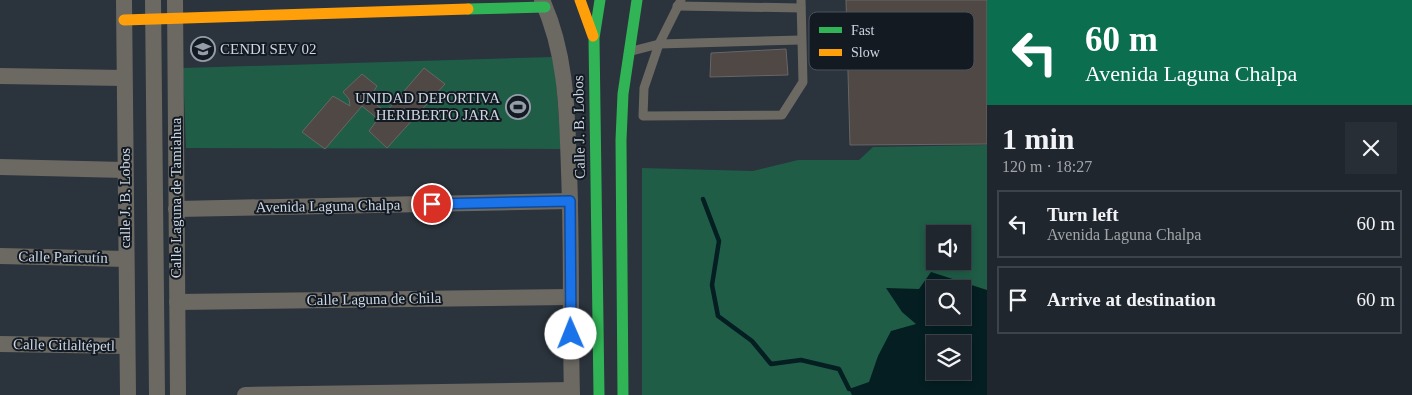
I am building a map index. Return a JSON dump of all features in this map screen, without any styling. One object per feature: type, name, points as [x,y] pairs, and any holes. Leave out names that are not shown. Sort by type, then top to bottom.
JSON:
[{"type":"main road","points":[[580,0],[594,38]]},
{"type":"main road","points":[[594,38],[600,0]]},
{"type":"main road","points":[[623,395],[621,140],[623,94],[637,0]]},
{"type":"main road","points":[[124,20],[544,3]]},
{"type":"main road","points":[[629,52],[647,12]]},
{"type":"main road","name":"Calle J. B. Lobos","points":[[594,38],[600,395]]},
{"type":"street","name":"calle J. B. Lobos","points":[[124,0],[128,395]]},
{"type":"street","name":"Calle Laguna de Tamiahua","points":[[154,0],[156,395]]},
{"type":"street","name":"Calle Laguna de Tamiahua","points":[[175,0],[178,395]]},
{"type":"street","points":[[244,395],[572,393],[570,201],[566,89],[558,40],[544,3]]},
{"type":"street","points":[[0,76],[124,78]]},
{"type":"street","points":[[0,167],[125,170]]},
{"type":"street","name":"Avenida Laguna Chalpa","points":[[176,209],[570,201]]},
{"type":"street","name":"Calle Paricutín","points":[[0,256],[126,259]]},
{"type":"street","name":"Calle Laguna de Chila","points":[[177,302],[570,297]]},
{"type":"street","name":"Calle Citlaltépetl","points":[[0,344],[127,346]]},
{"type":"lane","points":[[801,4],[803,82],[782,115],[643,116],[644,88],[659,44],[679,3],[801,4],[808,0]]},
{"type":"lane","points":[[629,52],[659,44],[801,40]]},
{"type":"green space","points":[[552,57],[556,80],[561,149],[186,148],[183,68]]},
{"type":"green space","points":[[987,145],[987,395],[642,395],[642,168],[753,171],[798,160],[859,160],[873,147]]},
{"type":"shaded area","points":[[931,272],[956,280],[926,280],[926,325],[971,325],[971,285],[987,290],[987,395],[852,395],[849,389],[869,382],[878,356],[891,331],[916,324],[902,312],[886,288],[919,289]]},
{"type":"building","points":[[846,0],[987,0],[987,144],[850,145],[848,70],[974,70],[974,12],[846,12]]},
{"type":"building","points":[[786,49],[788,75],[710,77],[711,53]]},
{"type":"building","points":[[424,68],[445,84],[387,148],[369,131],[378,119],[362,106],[325,149],[302,132],[333,96],[350,106],[349,99],[343,92],[362,74],[377,86],[369,99],[386,112]]},
{"type":"waterway","points":[[703,199],[719,241],[712,285],[718,316],[752,341],[771,364],[801,360],[839,369],[849,389]]},
{"type":"traffic: fast","points":[[599,395],[594,38],[600,0]]},
{"type":"traffic: fast","points":[[623,395],[621,140],[623,94],[637,0]]},
{"type":"traffic: fast","points":[[468,9],[545,7]]},
{"type":"traffic: slow","points":[[580,0],[593,36]]},
{"type":"traffic: slow","points":[[124,20],[468,9]]},
{"type":"place","name":"CENDI SEV 02","points":[[203,49]]},
{"type":"place","name":"UNIDAD DEPORTIVA HERIBERTO JARA","points":[[518,107]]},
{"type":"route","points":[[432,204],[570,201],[571,334]]}]
